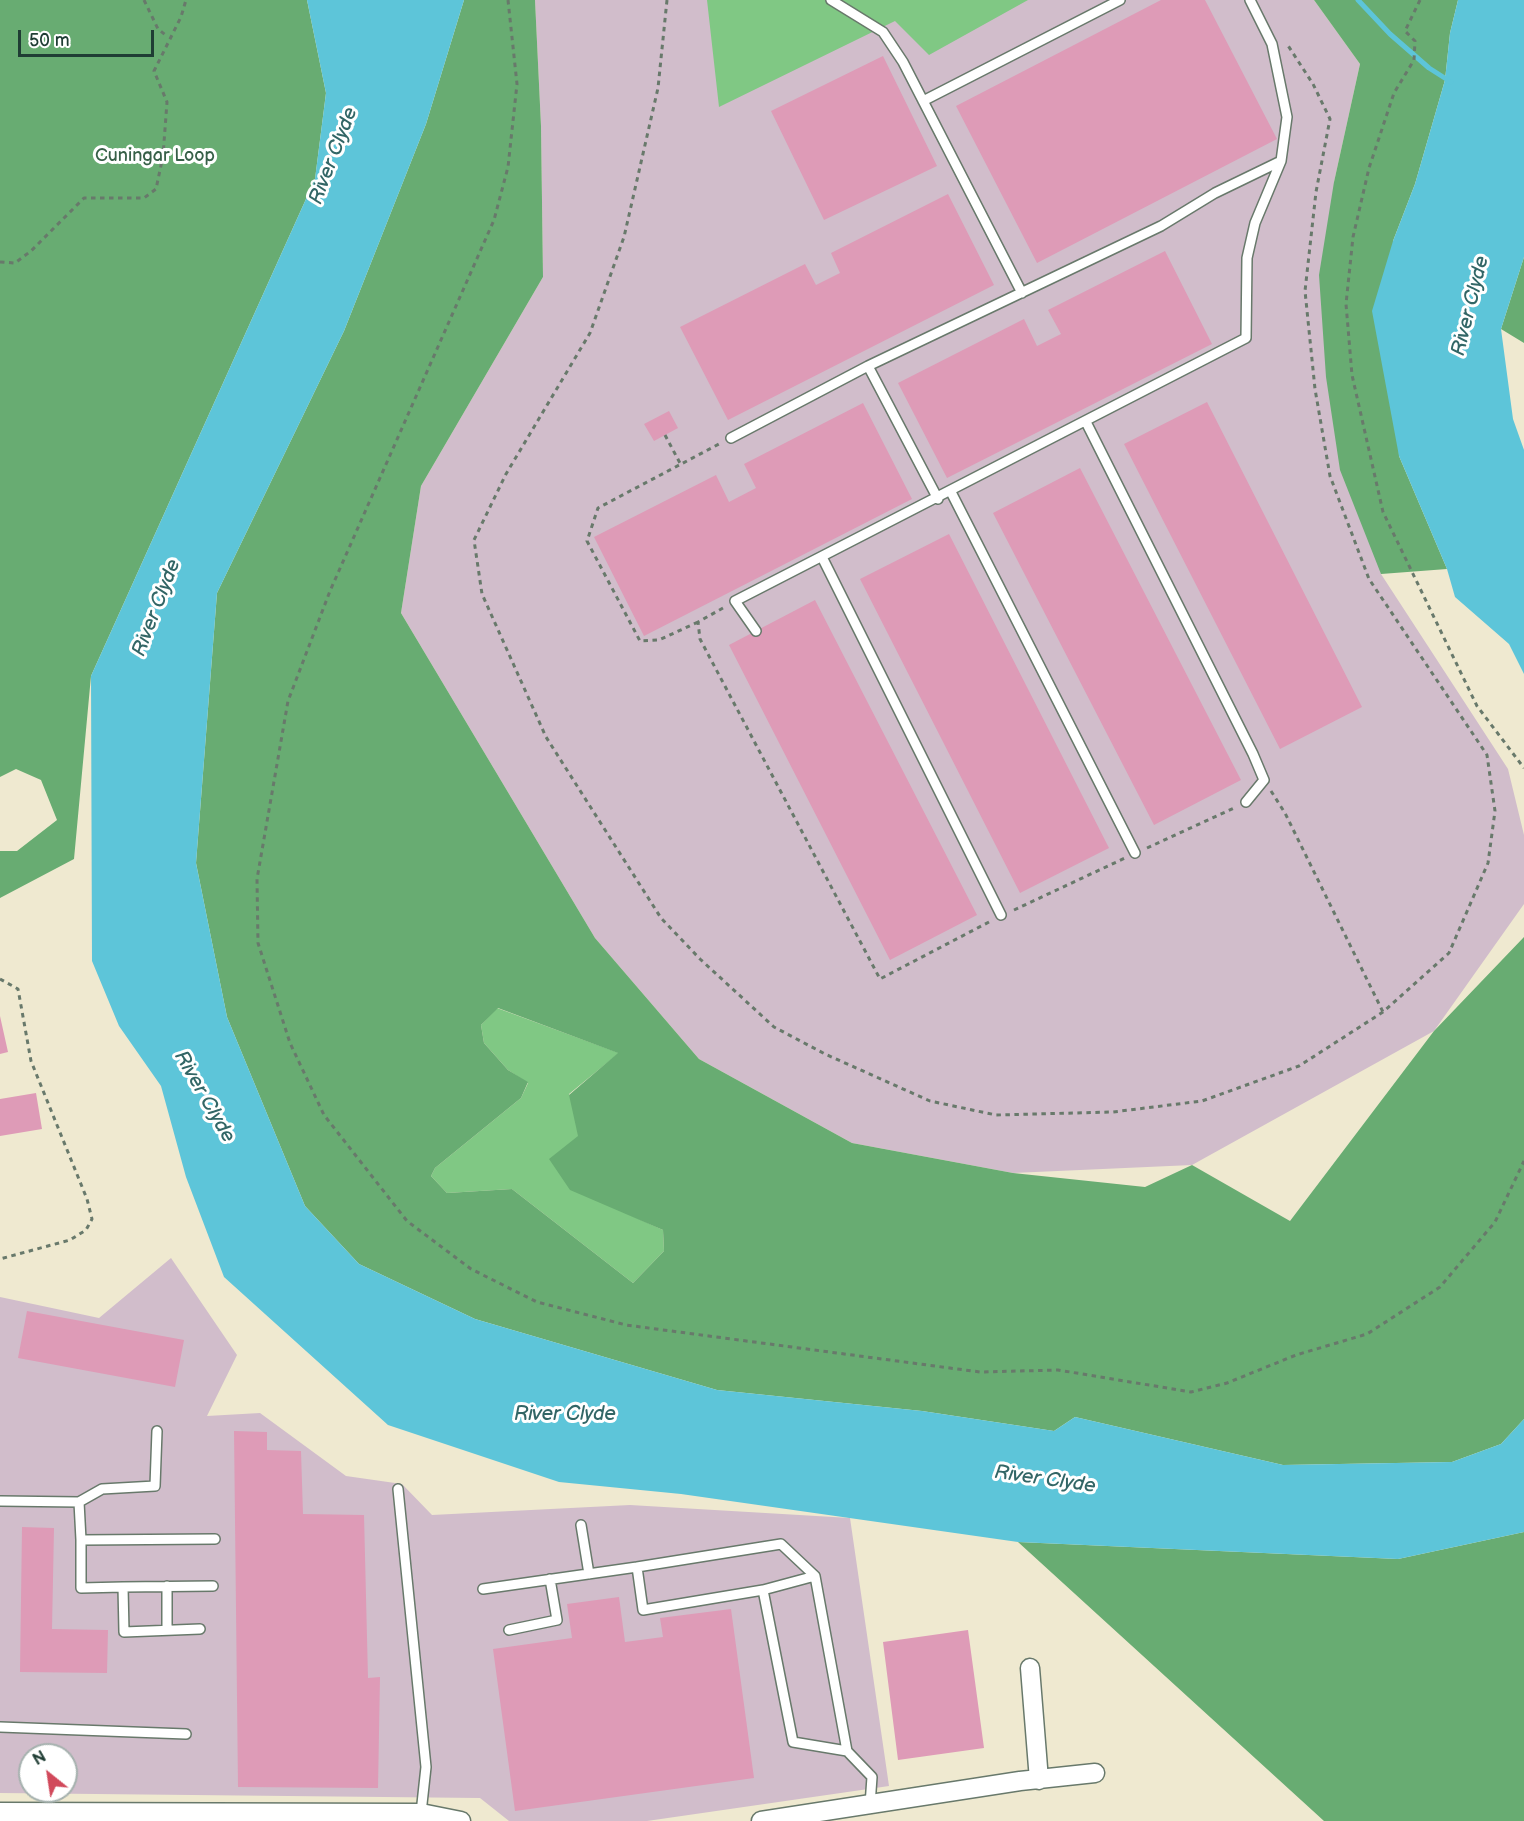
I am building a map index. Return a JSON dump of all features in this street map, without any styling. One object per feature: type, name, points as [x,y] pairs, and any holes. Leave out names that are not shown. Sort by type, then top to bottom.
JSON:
[{"type":"street","points":[[1030,1668],[1039,1780]]},
{"type":"street","points":[[761,1821],[1095,1773]]},
{"type":"street","points":[[0,1812],[421,1813],[459,1820]]},
{"type":"lane","points":[[831,0],[883,32],[903,62],[1022,292]]},
{"type":"lane","points":[[923,100],[1120,0]]},
{"type":"lane","points":[[756,631],[735,602],[823,559],[1246,338],[1247,258],[1255,223],[1281,161],[1287,117],[1272,44],[1250,0]]},
{"type":"lane","points":[[731,438],[868,366],[1161,226],[1215,193],[1281,161]]},
{"type":"lane","points":[[868,366],[938,499]]},
{"type":"lane","points":[[1086,422],[1264,780],[1246,802]]},
{"type":"lane","points":[[951,492],[1136,853]]},
{"type":"lane","points":[[823,559],[1001,915]]},
{"type":"lane","points":[[0,1501],[79,1502],[102,1489],[155,1486],[157,1431]]},
{"type":"lane","points":[[398,1489],[426,1767],[421,1813]]},
{"type":"lane","points":[[79,1502],[81,1588],[213,1586]]},
{"type":"lane","points":[[581,1525],[589,1574]]},
{"type":"lane","points":[[81,1540],[215,1539]]},
{"type":"lane","points":[[483,1589],[781,1544],[815,1576],[847,1751],[872,1778],[870,1805]]},
{"type":"lane","points":[[637,1567],[643,1610],[763,1590],[815,1576]]},
{"type":"lane","points":[[509,1630],[557,1620],[550,1579]]},
{"type":"lane","points":[[123,1587],[124,1632],[200,1629]]},
{"type":"lane","points":[[167,1587],[167,1630]]},
{"type":"lane","points":[[763,1590],[793,1742],[847,1751]]},
{"type":"lane","points":[[0,1727],[186,1734]]},
{"type":"path","points":[[144,0],[158,29],[168,37]]},
{"type":"path","points":[[0,262],[15,263],[31,251],[84,198],[144,198],[156,189],[163,156],[166,102],[153,71],[168,37],[181,17],[186,0]]},
{"type":"path","points":[[508,0],[517,84],[508,167],[494,220],[330,591],[288,701],[257,879],[258,944],[290,1043],[324,1114],[407,1221],[471,1269],[537,1302],[626,1325],[980,1372],[1058,1370],[1191,1392],[1227,1383],[1296,1355],[1367,1334],[1440,1287],[1495,1222],[1524,1161]]},
{"type":"path","points":[[667,0],[656,100],[624,237],[590,333],[506,474],[474,540],[482,594],[546,737],[662,918],[700,959],[774,1027],[825,1054],[930,1101],[996,1115],[1113,1112],[1202,1101],[1299,1065],[1383,1012],[1449,953],[1488,863],[1496,811],[1487,755],[1369,579],[1330,476],[1315,389],[1305,291],[1316,192],[1330,119],[1313,84],[1286,42],[1272,44]]},
{"type":"path","points":[[1420,0],[1405,31],[1415,41],[1413,60],[1394,93],[1369,168],[1353,237],[1346,304],[1352,375],[1383,512],[1478,706],[1524,768]]},
{"type":"path","points":[[665,435],[681,465]]},
{"type":"path","points":[[731,438],[598,508],[587,541],[640,641],[659,640],[735,602]]},
{"type":"path","points":[[698,622],[700,639],[880,979],[1001,915],[1043,899],[1246,802]]},
{"type":"path","points":[[1264,780],[1286,813],[1383,1012]]},
{"type":"path","points":[[0,979],[18,989],[31,1060],[87,1199],[92,1219],[86,1230],[70,1240],[0,1259]]},
{"type":"shaded area","points":[[535,0],[1314,0],[1360,64],[1334,182],[1381,574],[1508,769],[1524,835],[1524,904],[1434,1031],[1192,1165],[1013,1173],[852,1143],[699,1059],[595,938],[401,613],[421,486],[543,277],[541,126]]},
{"type":"shaded area","points":[[171,1258],[237,1355],[207,1416],[260,1413],[346,1476],[402,1484],[432,1515],[630,1505],[850,1518],[889,1786],[647,1821],[509,1821],[480,1798],[78,1794],[78,1743],[18,1743],[18,1793],[0,1793],[0,1297],[99,1318]]},
{"type":"green space","name":"Cuningar Loop","points":[[0,0],[307,0],[326,93],[315,179],[91,676],[74,859],[0,898],[0,851],[17,851],[57,820],[41,780],[16,769],[0,777]]},
{"type":"green space","points":[[464,0],[535,0],[541,126],[543,277],[421,486],[401,613],[595,938],[699,1059],[852,1143],[1013,1173],[1145,1187],[1192,1165],[1290,1221],[1434,1031],[1524,937],[1524,1419],[1501,1444],[1452,1462],[1283,1465],[1075,1417],[1054,1431],[922,1411],[717,1390],[475,1319],[359,1264],[305,1206],[227,1017],[196,863],[217,593],[344,331],[426,124]],"holes":[[[498,1008],[618,1053],[569,1095],[578,1136],[549,1159],[570,1190],[663,1230],[664,1251],[633,1283],[512,1189],[447,1193],[431,1176],[435,1168],[521,1098],[528,1082],[508,1070],[484,1043],[481,1025]]]},
{"type":"green space","points":[[707,0],[1028,0],[929,55],[895,21],[719,107]]},
{"type":"green space","points":[[1314,0],[1458,0],[1450,33],[1445,80],[1415,184],[1393,241],[1399,456],[1447,569],[1381,574],[1340,470],[1326,377],[1319,275],[1334,182],[1360,64]]},
{"type":"green space","points":[[1524,257],[1524,343],[1501,329]]},
{"type":"green space","points":[[497,1008],[619,1053],[569,1094],[617,1209],[663,1230],[664,1251],[633,1283],[512,1189],[447,1193],[431,1176],[435,1168],[521,1098],[528,1083],[508,1070],[484,1043],[481,1025]]},
{"type":"green space","points":[[1524,1532],[1524,1821],[1324,1821],[1018,1542],[1398,1559]]},
{"type":"water","name":"River Clyde","points":[[307,0],[464,0],[426,124],[344,331],[217,593],[196,863],[227,1017],[305,1206],[359,1264],[475,1319],[717,1390],[922,1411],[1054,1431],[1075,1417],[1283,1465],[1452,1462],[1501,1444],[1524,1419],[1524,1532],[1398,1559],[1018,1542],[681,1494],[559,1482],[388,1425],[224,1277],[186,1177],[161,1086],[119,1026],[92,961],[91,676],[315,179],[326,93]]},
{"type":"water","name":"River Clyde","points":[[1458,0],[1524,0],[1524,257],[1501,329],[1513,419],[1524,450],[1524,674],[1509,644],[1455,597],[1447,569],[1399,456],[1372,311],[1393,241],[1415,184],[1445,80],[1450,33]]},
{"type":"building","points":[[1161,0],[1205,0],[1277,139],[1037,263],[956,106]]},
{"type":"building","points":[[883,56],[937,166],[824,220],[771,111]]},
{"type":"building","points":[[948,194],[994,285],[728,420],[680,327],[805,264],[816,285],[840,273],[831,253]]},
{"type":"building","points":[[1165,251],[1212,344],[947,478],[898,383],[1024,319],[1037,346],[1061,334],[1048,310]]},
{"type":"building","points":[[1207,402],[1362,707],[1280,749],[1124,444]]},
{"type":"building","points":[[863,403],[912,499],[644,636],[594,537],[716,475],[729,502],[756,488],[744,464]]},
{"type":"building","points":[[669,411],[678,428],[654,441],[644,424]]},
{"type":"building","points":[[1080,468],[1241,780],[1154,825],[993,513]]},
{"type":"building","points":[[949,534],[1109,848],[1020,893],[860,579]]},
{"type":"building","points":[[815,600],[977,915],[890,960],[729,645]]},
{"type":"building","points":[[0,1016],[8,1052],[0,1054]]},
{"type":"building","points":[[36,1093],[42,1129],[0,1136],[0,1099]]},
{"type":"building","points":[[27,1311],[184,1340],[175,1387],[18,1358]]},
{"type":"building","points":[[234,1431],[267,1432],[267,1450],[301,1451],[303,1514],[364,1515],[368,1678],[380,1677],[378,1788],[238,1787]]},
{"type":"building","points":[[22,1527],[54,1528],[52,1629],[108,1630],[107,1673],[20,1672]]},
{"type":"building","points":[[619,1597],[625,1642],[663,1637],[660,1618],[731,1609],[754,1778],[515,1811],[493,1649],[572,1638],[567,1604]]},
{"type":"building","points":[[968,1630],[984,1748],[898,1760],[883,1642]]},
{"type":"waterway","points":[[1358,0],[1390,34],[1429,68],[1451,82]]}]
